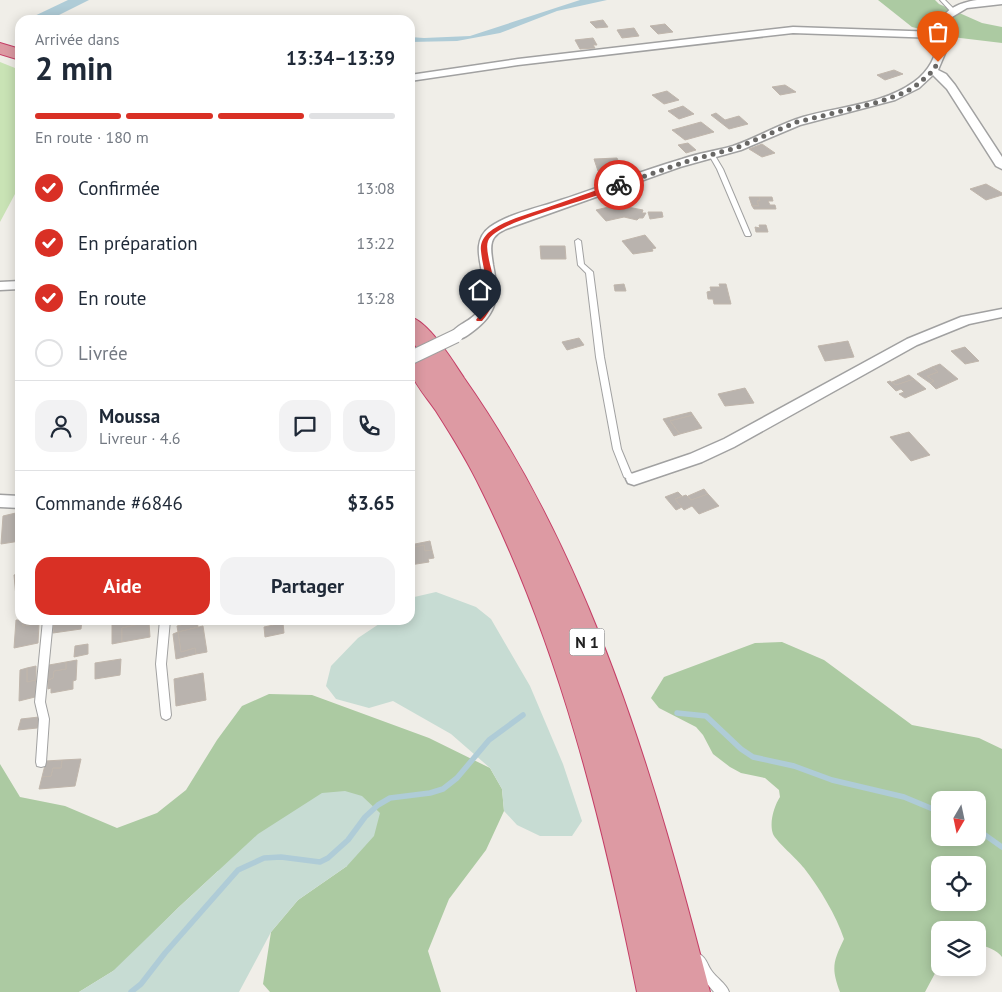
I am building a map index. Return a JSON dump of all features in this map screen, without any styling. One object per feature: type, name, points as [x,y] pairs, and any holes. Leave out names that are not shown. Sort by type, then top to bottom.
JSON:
[{"type":"highway","points":[[1,51],[15,53]]},
{"type":"highway","points":[[1,51],[15,61]]},
{"type":"highway","name":"N 1","points":[[415,330],[471,408],[514,480],[557,569],[598,670],[651,835],[690,992]]},
{"type":"highway","name":"N 1","points":[[415,363],[446,404],[494,488],[534,571],[574,675],[631,872],[650,987]]},
{"type":"street","points":[[415,354],[468,330],[485,313],[492,298],[492,288],[484,249],[485,241],[494,231],[532,215],[668,167],[754,142],[797,122],[879,102],[906,92],[933,71],[942,50],[942,24],[953,11],[975,4],[1002,1]]},
{"type":"street","points":[[415,77],[547,58],[775,32],[834,30],[942,35]]},
{"type":"street","points":[[933,71],[942,76],[951,87],[1002,166]]},
{"type":"street","points":[[0,286],[15,285]]},
{"type":"street","points":[[634,479],[696,458],[729,443],[912,342],[966,320],[1002,313]]},
{"type":"street","points":[[0,501],[15,502]]},
{"type":"lane","points":[[942,0],[953,11]]},
{"type":"lane","points":[[712,154],[748,235]]},
{"type":"lane","points":[[578,241],[581,265],[589,272],[600,357],[617,449],[627,474],[634,479]]},
{"type":"lane","points":[[41,762],[44,719],[40,702],[48,625]]},
{"type":"lane","points":[[165,625],[161,664],[166,715]]},
{"type":"lane","points":[[651,835],[687,930]]},
{"type":"lane","points":[[693,946],[708,976],[722,992]]},
{"type":"green space","points":[[878,0],[935,0],[939,4],[982,23],[1002,27],[1002,43],[952,37],[912,27]]},
{"type":"green space","points":[[0,62],[15,68],[15,194],[0,222]]},
{"type":"green space","points":[[436,592],[476,607],[491,619],[530,686],[563,764],[582,821],[572,836],[540,836],[517,825],[504,811],[502,789],[490,768],[451,734],[393,701],[369,708],[336,699],[326,686],[331,666],[358,638],[378,625],[415,625],[415,597]]},
{"type":"green space","points":[[782,642],[824,660],[912,725],[979,738],[1002,749],[1002,957],[986,947],[986,921],[931,921],[931,976],[934,976],[925,992],[840,992],[835,977],[834,965],[844,939],[827,902],[816,885],[773,834],[772,820],[780,797],[779,790],[765,778],[741,773],[730,767],[713,754],[703,735],[696,727],[659,708],[651,698],[664,677],[755,643]]},
{"type":"green space","points":[[269,694],[312,695],[429,738],[490,768],[502,789],[504,811],[486,850],[449,899],[428,951],[441,992],[270,992],[263,984],[271,932],[298,900],[347,866],[218,871],[118,968],[79,992],[0,992],[0,764],[20,797],[65,806],[117,828],[157,813],[186,790],[217,740],[242,706]]},
{"type":"green space","points":[[345,791],[362,796],[380,813],[374,836],[347,866],[298,900],[271,932],[239,992],[79,992],[113,971],[258,834],[322,793]]},
{"type":"water","points":[[68,0],[89,0],[59,15],[36,15]]},
{"type":"water","points":[[580,0],[607,0],[557,11],[500,33],[457,41],[415,42],[415,37],[470,36]]},
{"type":"building","points":[[603,20],[608,27],[596,28],[590,22]]},
{"type":"building","points":[[665,24],[673,32],[658,34],[650,26]]},
{"type":"building","points":[[634,28],[639,36],[622,38],[617,30]]},
{"type":"building","points":[[593,38],[597,45],[593,45],[595,48],[580,49],[575,40]]},
{"type":"building","points":[[894,70],[903,74],[885,80],[877,75]]},
{"type":"building","points":[[785,85],[796,92],[780,95],[772,87]]},
{"type":"building","points":[[667,91],[679,100],[664,104],[652,95]]},
{"type":"building","points":[[683,106],[694,114],[679,119],[668,111]]},
{"type":"building","points":[[716,113],[725,120],[739,116],[748,124],[729,129],[711,115]]},
{"type":"building","points":[[701,122],[714,132],[685,140],[672,130]]},
{"type":"building","points":[[688,143],[696,150],[686,153],[678,145]]},
{"type":"building","points":[[762,144],[775,153],[762,157],[749,149]]},
{"type":"building","points":[[617,158],[623,172],[604,174],[603,171],[598,171],[594,159]]},
{"type":"building","points":[[986,184],[1002,193],[1002,195],[986,200],[970,189]]},
{"type":"building","points":[[749,197],[759,197],[760,201],[757,201],[759,206],[752,206]]},
{"type":"building","points":[[759,197],[772,197],[773,201],[768,201],[770,205],[775,205],[776,209],[754,209],[752,206],[759,206],[757,201],[760,201]]},
{"type":"building","points":[[617,205],[643,210],[642,213],[646,213],[643,218],[637,220],[624,217],[606,221],[596,210]]},
{"type":"building","points":[[648,212],[662,212],[663,217],[650,219]]},
{"type":"building","points":[[759,225],[766,225],[768,232],[756,232],[755,227],[760,228]]},
{"type":"building","points":[[645,235],[656,248],[652,249],[653,251],[633,254],[622,241]]},
{"type":"building","points":[[540,246],[565,246],[566,259],[541,259]]},
{"type":"building","points":[[624,284],[626,291],[615,291],[614,285]]},
{"type":"building","points":[[719,284],[726,284],[731,304],[714,304],[713,299],[708,299],[707,292],[711,291],[710,287],[720,287]]},
{"type":"building","points":[[579,338],[584,345],[567,350],[562,342]]},
{"type":"building","points":[[848,341],[854,357],[825,361],[818,346]]},
{"type":"building","points":[[965,347],[979,361],[965,364],[951,351]]},
{"type":"building","points":[[940,364],[958,379],[936,389],[930,383],[934,381],[927,376],[938,372],[932,367]]},
{"type":"building","points":[[932,367],[938,372],[927,376],[934,381],[930,383],[917,374]]},
{"type":"building","points":[[909,375],[914,379],[896,385],[892,382]]},
{"type":"building","points":[[914,379],[926,389],[905,398],[899,394],[904,392],[901,389],[896,391],[887,382],[890,381],[896,385]]},
{"type":"building","points":[[745,388],[754,403],[725,406],[718,394]]},
{"type":"building","points":[[691,412],[693,415],[670,421],[680,434],[674,436],[663,419]]},
{"type":"building","points":[[693,415],[702,428],[680,434],[670,421]]},
{"type":"building","points":[[909,432],[930,455],[911,461],[890,437]]},
{"type":"building","points":[[704,489],[708,494],[691,500],[688,496]]},
{"type":"building","points":[[678,492],[682,496],[675,499],[682,507],[676,510],[665,497]]},
{"type":"building","points":[[708,494],[719,506],[699,514],[692,506],[684,510],[675,499],[686,495],[691,500]]},
{"type":"building","points":[[15,513],[15,542],[1,544],[3,516]]},
{"type":"building","points":[[430,541],[432,550],[425,551],[424,545],[415,547],[415,544]]},
{"type":"building","points":[[424,545],[425,551],[432,550],[434,558],[428,559],[429,562],[415,564],[415,547]]},
{"type":"building","points":[[16,625],[39,625],[38,643],[14,648]]},
{"type":"building","points":[[54,625],[81,625],[81,629],[53,633]]},
{"type":"building","points":[[112,625],[136,625],[122,628],[122,642],[112,644]]},
{"type":"building","points":[[136,625],[149,625],[150,637],[122,642],[122,628]]},
{"type":"building","points":[[198,625],[198,627],[178,632],[177,626]]},
{"type":"building","points":[[283,625],[284,633],[265,637],[264,627]]},
{"type":"building","points":[[203,626],[207,652],[196,654],[195,648],[181,652],[178,632]]},
{"type":"building","points":[[178,632],[181,652],[195,648],[196,654],[176,659],[173,634]]},
{"type":"building","points":[[88,644],[88,654],[74,657],[75,646]]},
{"type":"building","points":[[121,659],[120,675],[95,679],[95,663]]},
{"type":"building","points":[[77,660],[76,680],[73,681],[73,689],[51,693],[51,688],[48,689],[48,680],[53,678],[54,671],[66,669],[66,662]]},
{"type":"building","points":[[66,662],[66,669],[54,671],[53,678],[48,680],[49,665]]},
{"type":"building","points":[[36,666],[36,680],[27,682],[27,668]]},
{"type":"building","points":[[27,668],[27,682],[36,680],[35,697],[19,701],[20,670]]},
{"type":"building","points":[[203,673],[206,700],[176,706],[174,679]]},
{"type":"building","points":[[39,717],[37,728],[18,730],[21,719]]},
{"type":"building","points":[[81,759],[75,786],[39,789],[42,777],[51,776],[53,768],[61,768],[62,760]]},
{"type":"building","points":[[62,760],[61,768],[53,768],[51,776],[42,777],[46,761]]},
{"type":"waterway","points":[[677,713],[706,716],[741,749],[753,757],[794,766],[832,780],[904,797],[931,808]]},
{"type":"waterway","points":[[131,992],[141,984],[165,953],[238,870],[264,858],[281,857],[320,862],[328,858],[348,840],[365,817],[378,805],[390,798],[430,793],[443,789],[457,778],[489,740],[523,715]]},
{"type":"waterway","points":[[986,836],[1002,847]]},
{"type":"way so far","points":[[619,185],[691,160],[754,142],[797,122],[879,102],[906,92],[933,71],[938,62]]},
{"type":"route","points":[[480,320],[492,298],[492,288],[484,249],[485,241],[494,231],[523,218],[619,185]]}]
